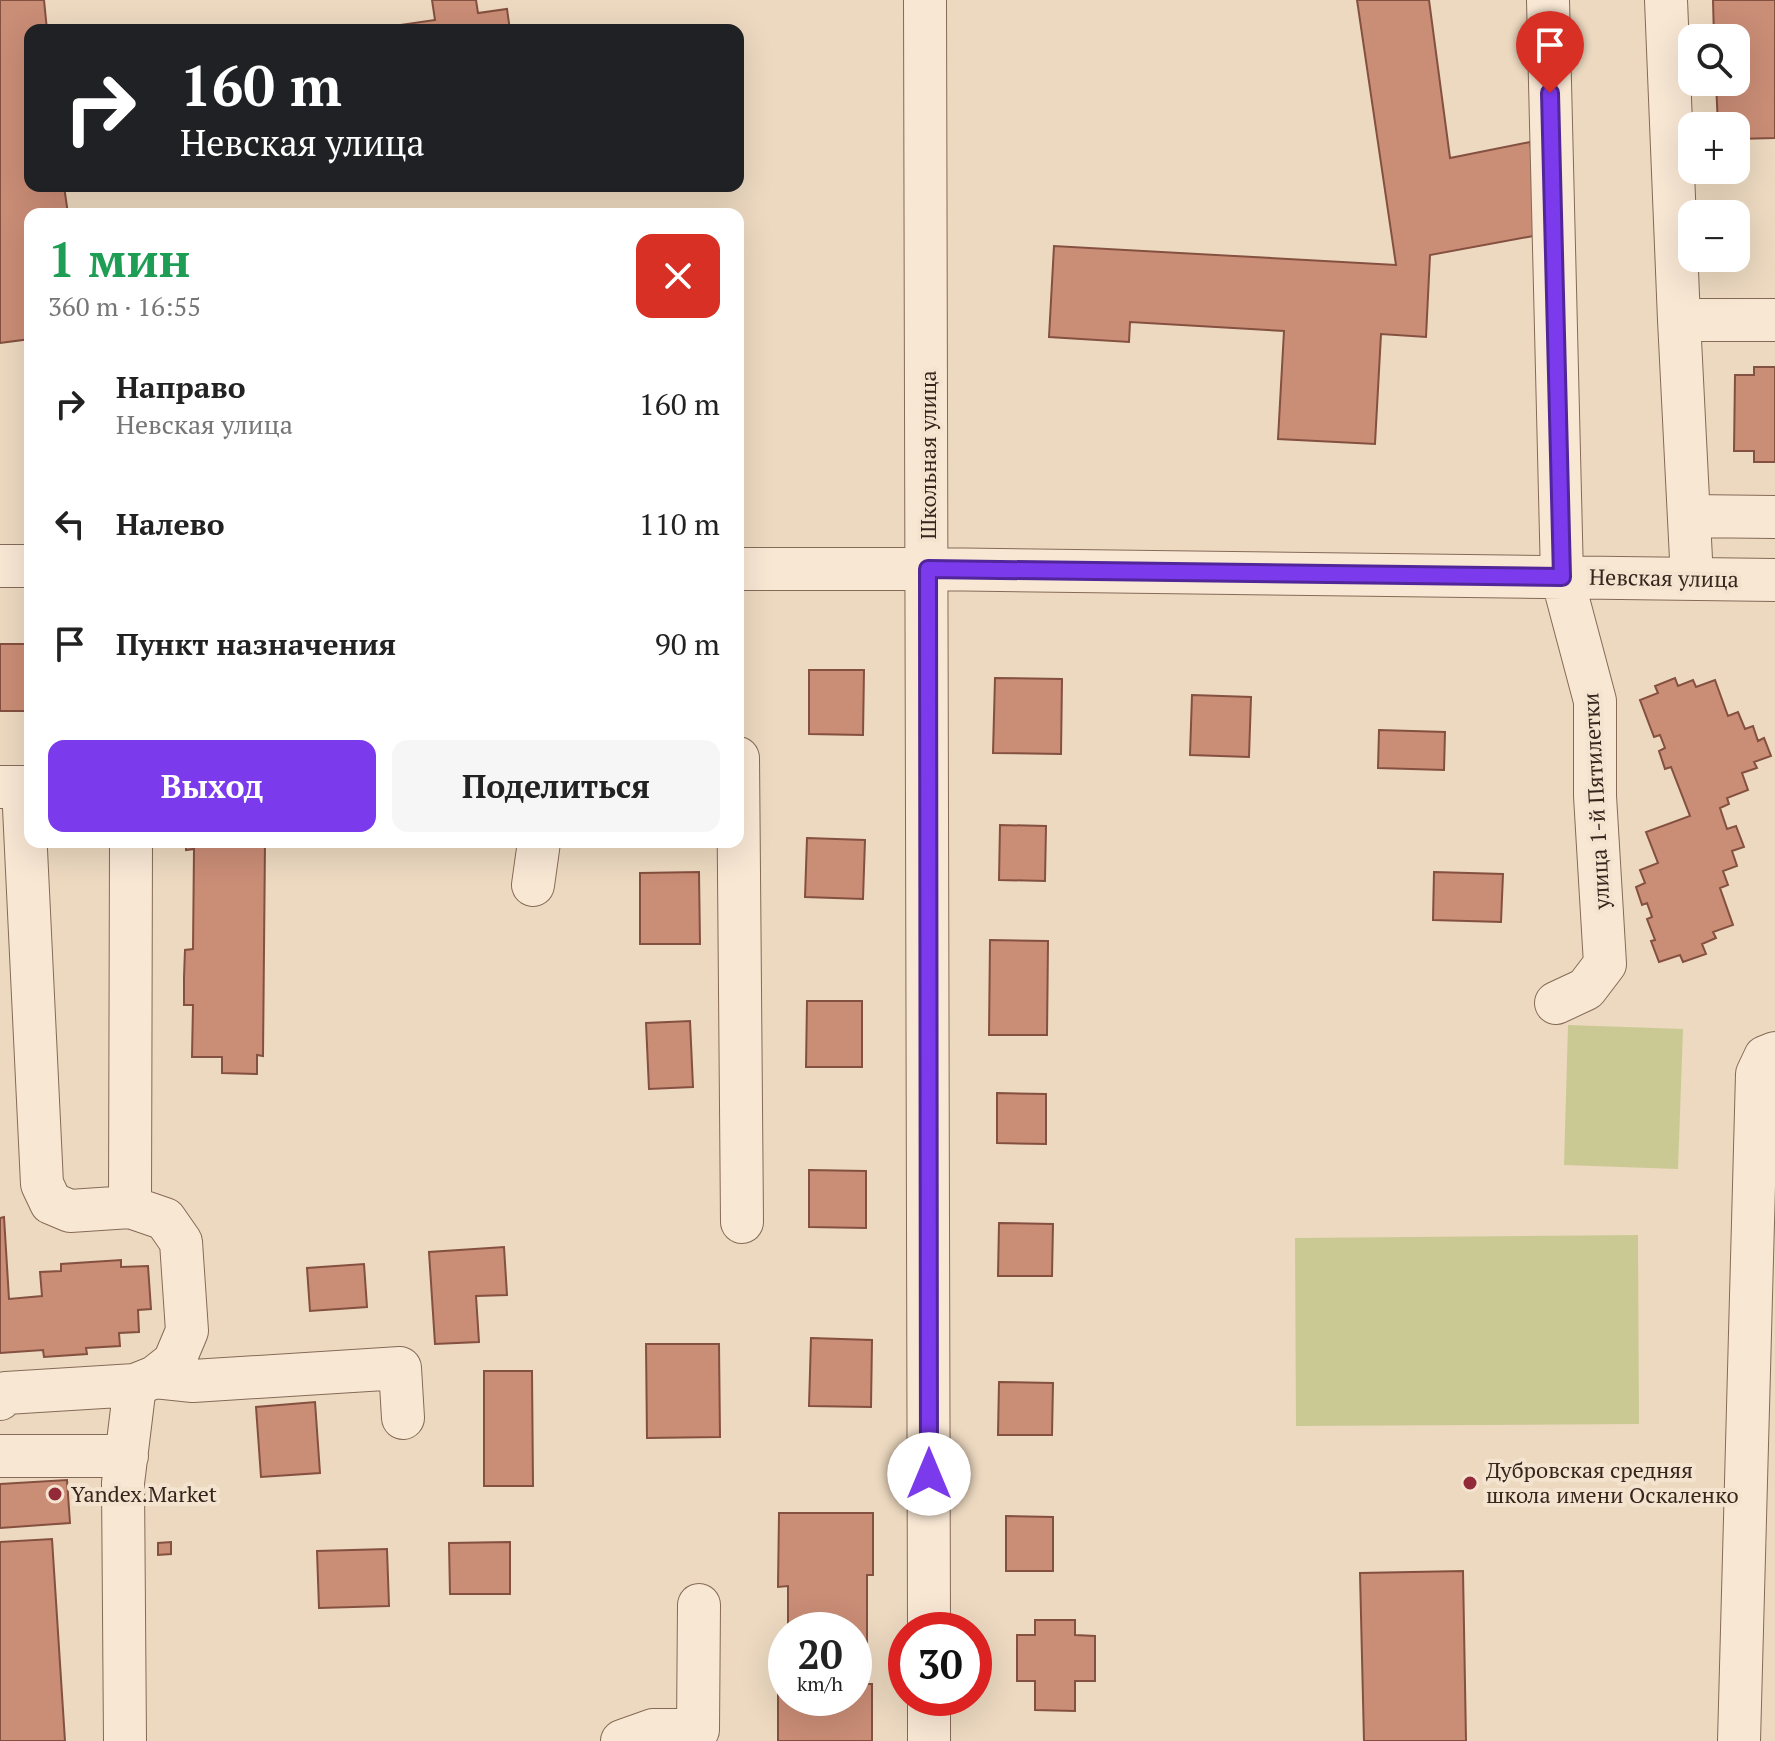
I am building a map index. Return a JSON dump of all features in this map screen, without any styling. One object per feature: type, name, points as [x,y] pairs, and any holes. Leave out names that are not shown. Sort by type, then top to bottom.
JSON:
[{"type":"street","name":"Школьная улица","points":[[925,0],[929,1612]]},
{"type":"street","name":"улица 1-й Пятилетки","points":[[1548,0],[1562,577],[1595,701],[1595,796],[1605,964],[1586,989],[1556,1003]]},
{"type":"street","points":[[1666,0],[1692,579]]},
{"type":"street","points":[[1679,320],[1775,320]]},
{"type":"street","points":[[1689,516],[1775,517]]},
{"type":"street","points":[[0,566],[24,566]]},
{"type":"street","name":"Невская улица","points":[[744,569],[1775,580]]},
{"type":"street","points":[[18,787],[42,1184],[51,1203],[70,1211],[130,1207],[165,1219],[181,1242],[187,1331],[174,1362],[145,1381],[123,1483],[125,1741]]},
{"type":"street","points":[[130,1207],[131,848]]},
{"type":"street","points":[[533,885],[538,848]]},
{"type":"street","points":[[739,848],[742,1222]]},
{"type":"street","points":[[1739,1741],[1762,1302],[1757,1074],[1765,1057],[1775,1053]]},
{"type":"street","points":[[0,1399],[6,1393],[145,1381],[193,1381],[400,1368],[403,1418]]},
{"type":"street","points":[[0,1456],[127,1456]]},
{"type":"street","points":[[622,1741],[653,1730],[698,1730],[699,1605]]},
{"type":"street","points":[[929,1716],[929,1741]]},
{"type":"shaded area","points":[[1568,1025],[1683,1029],[1678,1169],[1564,1165]]},
{"type":"shaded area","points":[[1638,1235],[1639,1424],[1296,1426],[1295,1238]]},
{"type":"building","points":[[0,0],[44,0],[46,24],[24,24],[24,192],[65,192],[67,208],[24,208],[24,340],[0,343]]},
{"type":"building","points":[[432,0],[476,0],[478,13],[507,9],[509,24],[407,24],[435,20]]},
{"type":"building","points":[[1357,0],[1429,0],[1450,158],[1530,142],[1544,234],[1430,255],[1426,337],[1381,334],[1375,444],[1278,439],[1284,331],[1130,322],[1129,342],[1049,337],[1054,246],[1396,265]]},
{"type":"building","points":[[1713,0],[1775,0],[1775,138],[1750,139],[1750,112],[1717,112],[1717,96],[1750,96],[1750,24],[1714,24]]},
{"type":"building","points":[[1754,367],[1775,367],[1775,462],[1754,462],[1754,451],[1734,451],[1735,375],[1754,375]]},
{"type":"building","points":[[0,644],[24,644],[24,711],[0,711]]},
{"type":"building","points":[[809,670],[864,670],[863,735],[809,734]]},
{"type":"building","points":[[995,678],[1062,679],[1061,754],[993,753]]},
{"type":"building","points":[[1675,678],[1678,686],[1693,680],[1696,687],[1715,680],[1728,716],[1738,712],[1745,729],[1753,726],[1758,741],[1764,738],[1771,756],[1754,762],[1757,768],[1742,773],[1748,790],[1727,798],[1729,804],[1720,808],[1727,829],[1736,826],[1744,847],[1732,851],[1737,866],[1723,871],[1728,885],[1720,888],[1733,925],[1713,932],[1716,938],[1702,944],[1706,954],[1683,962],[1680,955],[1659,962],[1647,919],[1652,917],[1647,903],[1642,905],[1636,887],[1645,883],[1640,870],[1658,863],[1646,832],[1690,816],[1671,767],[1665,769],[1659,751],[1665,748],[1660,735],[1654,737],[1640,700],[1658,693],[1655,686]]},
{"type":"building","points":[[1192,695],[1251,697],[1249,757],[1190,755]]},
{"type":"building","points":[[1379,730],[1445,732],[1444,770],[1378,768]]},
{"type":"building","points":[[1000,825],[1046,826],[1045,881],[999,880]]},
{"type":"building","points":[[807,838],[865,840],[863,899],[805,897]]},
{"type":"building","points":[[186,848],[265,848],[263,1056],[257,1055],[257,1074],[222,1073],[222,1057],[192,1057],[193,1005],[184,1005],[184,977],[185,950],[193,949],[194,849]]},
{"type":"building","points":[[699,872],[700,944],[640,944],[640,873]]},
{"type":"building","points":[[1434,872],[1503,874],[1501,922],[1433,920]]},
{"type":"building","points":[[990,940],[1048,941],[1047,1035],[989,1035]]},
{"type":"building","points":[[807,1001],[862,1001],[862,1067],[806,1067]]},
{"type":"building","points":[[690,1021],[693,1087],[649,1089],[646,1023]]},
{"type":"building","points":[[997,1093],[1046,1094],[1046,1144],[997,1143]]},
{"type":"building","points":[[809,1170],[866,1171],[866,1228],[809,1227]]},
{"type":"building","points":[[4,1217],[9,1299],[42,1296],[40,1272],[61,1271],[61,1264],[121,1260],[121,1267],[148,1266],[151,1309],[138,1310],[139,1332],[119,1333],[120,1346],[86,1348],[87,1354],[44,1357],[43,1350],[0,1353],[0,1218]]},
{"type":"building","points":[[999,1223],[1053,1224],[1052,1276],[998,1276]]},
{"type":"building","points":[[504,1247],[507,1295],[476,1296],[479,1342],[435,1344],[429,1252]]},
{"type":"building","points":[[364,1264],[367,1307],[310,1311],[307,1268]]},
{"type":"building","points":[[811,1338],[872,1340],[871,1407],[809,1406]]},
{"type":"building","points":[[646,1344],[719,1344],[720,1437],[647,1438]]},
{"type":"building","points":[[484,1371],[532,1371],[533,1486],[484,1486]]},
{"type":"building","points":[[999,1382],[1053,1383],[1052,1435],[998,1435]]},
{"type":"building","points":[[315,1402],[320,1473],[261,1477],[256,1407]]},
{"type":"building","points":[[67,1480],[70,1523],[0,1528],[0,1484]]},
{"type":"building","points":[[779,1513],[873,1513],[873,1575],[867,1575],[867,1612],[788,1612],[788,1586],[778,1587]]},
{"type":"building","points":[[1006,1516],[1053,1517],[1053,1571],[1006,1571]]},
{"type":"building","points":[[52,1539],[65,1741],[0,1741],[0,1542]]},
{"type":"building","points":[[171,1542],[171,1554],[158,1555],[158,1543]]},
{"type":"building","points":[[510,1542],[510,1594],[450,1594],[449,1543]]},
{"type":"building","points":[[387,1549],[389,1606],[319,1608],[317,1551]]},
{"type":"building","points":[[1463,1571],[1466,1741],[1364,1741],[1360,1573]]},
{"type":"building","points":[[1035,1620],[1075,1620],[1075,1635],[1095,1636],[1095,1681],[1075,1681],[1075,1711],[1035,1710],[1035,1681],[1017,1681],[1017,1635],[1035,1635]]},
{"type":"building","points":[[778,1716],[872,1716],[872,1741],[778,1741]]},
{"type":"place","name":"Дубровская средняя школа имени Оскаленко","points":[[1470,1483]]},
{"type":"place","name":"Yandex.Market","points":[[55,1494]]},
{"type":"route","points":[[929,1474],[928,569],[1562,577],[1550,93]]}]
